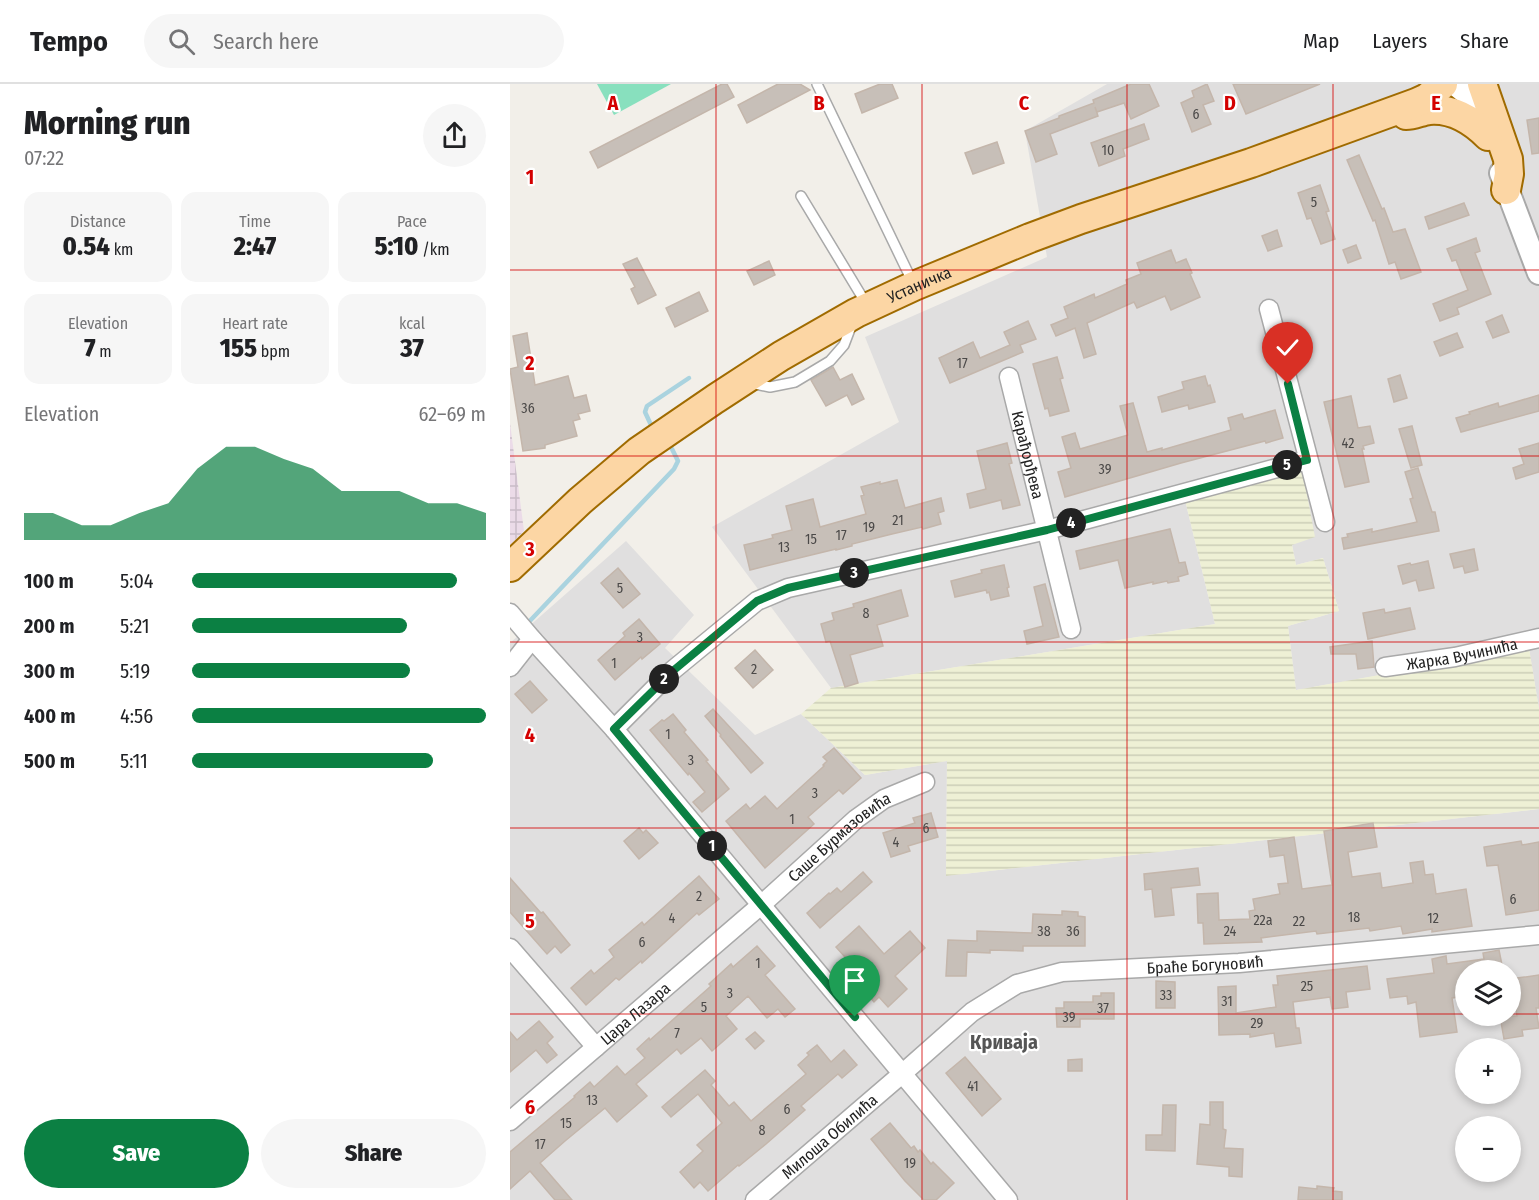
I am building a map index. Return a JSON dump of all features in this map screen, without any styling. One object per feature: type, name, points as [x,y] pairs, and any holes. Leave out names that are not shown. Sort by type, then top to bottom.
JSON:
[{"type":"main road","points":[[1389,114],[1427,98],[1443,84]]},
{"type":"main road","points":[[1482,84],[1508,159],[1509,174],[1506,190]]},
{"type":"main road","points":[[1389,114],[1409,116],[1427,110],[1456,114],[1477,126],[1488,136]]},
{"type":"main road","name":"Устаничка","points":[[510,567],[564,516],[639,451],[742,381],[801,344],[862,310],[997,250],[1389,114]]},
{"type":"street","points":[[1454,84],[1467,93],[1477,107],[1506,190],[1534,245],[1539,273]]},
{"type":"street","points":[[1269,309],[1325,522]]},
{"type":"street","name":"Карађорђева","points":[[1009,377],[1071,629]]},
{"type":"street","points":[[614,729],[674,670],[757,601],[788,588],[1047,530],[1307,460]]},
{"type":"street","points":[[510,613],[614,729],[1008,1200]]},
{"type":"street","name":"Жарка Вучинића","points":[[1385,668],[1455,657],[1539,638]]},
{"type":"street","points":[[510,667],[532,639]]},
{"type":"street","name":"Саше Бурмазовића","points":[[761,905],[856,819],[884,799],[925,782]]},
{"type":"street","name":"Цара Лазара","points":[[510,1121],[761,905]]},
{"type":"street","name":"Браће Богуновић","points":[[903,1073],[972,1012],[1017,984],[1062,972],[1239,963],[1539,935]]},
{"type":"street","points":[[510,948],[596,1047]]},
{"type":"street","name":"Милоша Обилића","points":[[755,1200],[903,1073]]},
{"type":"lane","points":[[817,84],[914,285]]},
{"type":"lane","points":[[801,196],[862,310]]},
{"type":"shaded area","points":[[1107,84],[1539,84],[1539,709],[1529,649],[1296,690],[1288,626],[1339,611],[1323,558],[1296,565],[1292,544],[1185,500],[1215,624],[831,688],[712,527],[899,422],[865,337],[1047,257],[1025,131]]},
{"type":"shaded area","points":[[510,423],[524,531],[510,545]]},
{"type":"shaded area","points":[[626,541],[694,615],[665,648],[755,735],[801,714],[865,775],[947,761],[946,876],[1539,809],[1539,1200],[510,1200],[510,643]]},
{"type":"green space","points":[[597,84],[671,84],[614,115]]},
{"type":"green space","points":[[1302,468],[1315,537],[1292,545],[1296,565],[1323,558],[1339,611],[1288,626],[1296,690],[1529,648],[1539,709],[1539,809],[946,876],[947,761],[865,775],[801,714],[831,688],[1215,624],[1185,500]]},
{"type":"building","points":[[722,84],[727,84],[734,97],[598,168],[590,152]]},
{"type":"building","points":[[778,84],[800,84],[810,90],[747,123],[738,105]]},
{"type":"building","points":[[880,84],[892,84],[898,98],[862,113],[855,94]]},
{"type":"building","points":[[1131,84],[1149,84],[1159,106],[1131,119],[1124,103],[1097,112],[1095,107],[1098,116],[1050,134],[1057,154],[1036,162],[1025,131],[1094,103],[1093,100]]},
{"type":"building","points":[[1207,84],[1214,101],[1203,105],[1211,124],[1192,132],[1181,103],[1194,97],[1192,91]]},
{"type":"building","points":[[1233,84],[1320,84],[1246,114]]},
{"type":"building","points":[[1539,118],[1539,153],[1532,154],[1527,120]]},
{"type":"building","points":[[1144,124],[1149,139],[1123,149],[1125,156],[1099,166],[1091,143]]},
{"type":"building","points":[[997,142],[1004,163],[973,174],[965,153]]},
{"type":"building","points":[[1359,155],[1393,232],[1405,229],[1421,272],[1401,279],[1395,262],[1389,264],[1375,220],[1373,221],[1347,160]]},
{"type":"building","points":[[1320,185],[1335,239],[1321,244],[1311,218],[1307,219],[1298,193]]},
{"type":"building","points":[[1464,203],[1469,215],[1429,229],[1425,217]]},
{"type":"building","points":[[1277,230],[1282,246],[1268,251],[1262,236]]},
{"type":"building","points":[[1476,238],[1480,251],[1475,253],[1491,294],[1457,308],[1459,314],[1440,321],[1433,304],[1468,290],[1456,260],[1452,261],[1447,249]]},
{"type":"building","points":[[1356,245],[1361,258],[1348,263],[1343,250]]},
{"type":"building","points":[[1171,250],[1176,263],[1186,259],[1200,297],[1171,310],[1165,296],[1137,308],[1134,302],[1087,323],[1096,354],[1084,358],[1075,328],[1056,336],[1051,325],[1068,318],[1064,307],[1094,294],[1095,298],[1127,284],[1126,280],[1141,274],[1137,263]]},
{"type":"building","points":[[637,258],[656,295],[638,304],[631,289],[635,287],[623,264]]},
{"type":"building","points":[[769,261],[775,275],[754,285],[747,271]]},
{"type":"building","points":[[699,292],[708,311],[675,327],[666,308]]},
{"type":"building","points":[[1502,315],[1509,332],[1493,338],[1486,322]]},
{"type":"building","points":[[1028,321],[1036,339],[1020,345],[1023,352],[950,383],[939,358],[973,342],[980,358],[1010,345],[1004,332]]},
{"type":"building","points":[[527,333],[535,385],[568,376],[574,398],[586,395],[590,411],[578,414],[580,419],[573,421],[577,436],[545,445],[545,448],[523,451],[510,369],[518,367],[513,336]]},
{"type":"building","points":[[1457,333],[1463,347],[1440,356],[1434,342]]},
{"type":"building","points":[[1057,357],[1063,378],[1060,379],[1069,411],[1050,416],[1048,408],[1045,409],[1033,364]]},
{"type":"building","points":[[833,367],[840,380],[852,374],[864,399],[852,405],[847,395],[826,406],[811,380]]},
{"type":"building","points":[[1400,375],[1407,398],[1394,402],[1388,379]]},
{"type":"building","points":[[1205,376],[1215,402],[1189,409],[1188,405],[1162,412],[1158,397],[1184,389],[1182,382]]},
{"type":"building","points":[[1539,395],[1539,411],[1461,432],[1456,418],[1498,403],[1499,407]]},
{"type":"building","points":[[1351,396],[1358,428],[1370,426],[1374,443],[1363,446],[1364,449],[1362,449],[1369,482],[1345,487],[1324,402]]},
{"type":"building","points":[[1133,403],[1147,452],[1162,448],[1162,450],[1231,430],[1228,418],[1242,414],[1244,419],[1275,410],[1283,438],[1181,463],[1065,497],[1058,472],[1071,468],[1062,437],[1075,433],[1080,449],[1128,435],[1120,406]]},
{"type":"building","points":[[1412,426],[1422,465],[1411,468],[1399,429]]},
{"type":"building","points":[[1007,443],[1012,463],[1009,464],[1020,505],[1003,509],[1001,500],[970,508],[967,494],[986,489],[977,451]]},
{"type":"building","points":[[1539,443],[1539,472],[1516,479],[1513,468],[1524,464],[1519,449]]},
{"type":"building","points":[[1418,468],[1432,512],[1435,512],[1439,531],[1344,549],[1342,538],[1348,537],[1347,534],[1372,529],[1372,532],[1417,522],[1405,472]]},
{"type":"building","points":[[897,480],[905,508],[941,498],[944,511],[938,513],[941,524],[750,570],[744,545],[773,538],[772,535],[792,530],[786,506],[813,499],[820,527],[866,514],[861,487]]},
{"type":"building","points":[[1170,529],[1179,563],[1185,562],[1188,574],[1178,577],[1179,581],[1153,584],[1153,582],[1125,588],[1118,560],[1080,569],[1076,551]]},
{"type":"building","points":[[1474,549],[1478,570],[1465,573],[1463,566],[1454,568],[1450,554]]},
{"type":"building","points":[[1428,561],[1434,588],[1419,591],[1416,580],[1403,584],[1398,566]]},
{"type":"building","points":[[1004,565],[1009,596],[991,600],[986,590],[955,597],[951,581],[982,573],[981,570]]},
{"type":"building","points":[[618,568],[640,594],[623,608],[601,583]]},
{"type":"building","points":[[1045,584],[1059,637],[1027,644],[1024,631],[1043,626],[1034,587]]},
{"type":"building","points":[[901,590],[908,616],[877,625],[883,646],[850,655],[858,683],[845,687],[830,641],[826,642],[821,624],[834,620],[832,613],[854,607],[853,604]]},
{"type":"building","points":[[1410,608],[1415,629],[1368,639],[1363,613],[1384,609],[1385,613]]},
{"type":"building","points":[[639,619],[660,644],[615,680],[598,660],[625,636],[623,633]]},
{"type":"building","points":[[1372,641],[1374,667],[1358,669],[1356,654],[1331,654],[1330,647]]},
{"type":"building","points":[[755,650],[773,670],[753,688],[735,668]]},
{"type":"building","points":[[530,681],[547,700],[532,713],[515,694]]},
{"type":"building","points":[[713,709],[763,763],[751,773],[705,716]]},
{"type":"building","points":[[673,714],[686,730],[684,732],[729,789],[702,812],[693,802],[705,792],[650,730]]},
{"type":"building","points":[[834,748],[861,778],[843,794],[839,790],[808,817],[814,824],[765,868],[726,821],[746,804],[750,809],[765,796],[777,809],[824,766],[827,761],[823,757]]},
{"type":"building","points":[[931,813],[938,837],[908,846],[910,851],[891,857],[883,833],[915,823],[913,818]]},
{"type":"building","points":[[1373,823],[1377,847],[1348,852],[1352,877],[1380,873],[1382,888],[1413,883],[1410,863],[1423,861],[1425,875],[1433,874],[1436,894],[1466,889],[1472,926],[1403,934],[1401,926],[1370,931],[1369,928],[1317,934],[1316,931],[1261,938],[1262,942],[1204,944],[1203,923],[1198,923],[1197,894],[1218,893],[1219,920],[1250,919],[1249,911],[1255,910],[1253,899],[1280,894],[1278,884],[1288,883],[1284,855],[1270,857],[1268,841],[1294,837],[1302,889],[1332,885],[1324,831]]},
{"type":"building","points":[[639,828],[643,833],[646,830],[658,843],[639,859],[624,841]]},
{"type":"building","points":[[1521,841],[1522,845],[1539,842],[1539,910],[1506,915],[1498,865],[1487,866],[1484,847]]},
{"type":"building","points":[[1198,868],[1200,885],[1171,888],[1174,915],[1155,917],[1152,889],[1145,890],[1144,874]]},
{"type":"building","points":[[863,872],[872,882],[820,928],[807,913],[837,888],[841,892]]},
{"type":"building","points":[[699,876],[719,899],[699,915],[697,913],[642,963],[641,961],[619,980],[616,978],[586,1005],[571,988],[591,970],[594,974],[614,957],[609,950],[642,922],[644,925]]},
{"type":"building","points":[[510,878],[541,913],[543,912],[570,945],[561,953],[555,946],[547,954],[510,912]]},
{"type":"building","points":[[1062,911],[1078,912],[1078,916],[1085,917],[1085,946],[1023,946],[1023,951],[967,952],[966,976],[946,976],[948,940],[977,941],[977,931],[1032,933],[1033,914],[1062,915]]},
{"type":"building","points":[[859,926],[884,954],[910,931],[925,948],[895,976],[907,989],[888,1007],[879,997],[874,1002],[848,972],[854,967],[836,947]]},
{"type":"building","points":[[757,946],[775,966],[765,975],[795,1009],[785,1017],[778,1009],[767,1018],[748,996],[726,1016],[737,1029],[712,1051],[701,1038],[681,1054],[677,1049],[636,1084],[647,1096],[617,1122],[605,1108],[565,1141],[540,1163],[572,1200],[555,1200],[530,1171],[510,1189],[510,1152],[590,1082],[594,1087],[617,1066],[625,1075],[645,1058],[637,1049],[711,986],[709,984],[731,964],[733,967]]},
{"type":"building","points":[[1499,950],[1501,960],[1477,960],[1484,959],[1483,953]]},
{"type":"building","points":[[1446,956],[1447,964],[1455,963],[1455,998],[1452,998],[1457,1032],[1420,1037],[1416,1002],[1408,1004],[1407,996],[1390,998],[1387,979],[1434,973],[1432,959]]},
{"type":"building","points":[[1367,966],[1370,989],[1346,992],[1348,1007],[1332,1009],[1330,997],[1293,1002],[1296,1028],[1299,1028],[1301,1043],[1276,1047],[1274,1033],[1250,1037],[1250,1034],[1219,1035],[1218,987],[1236,986],[1236,1013],[1276,1007],[1273,985],[1278,985],[1277,976]]},
{"type":"building","points":[[1539,975],[1539,1008],[1536,1008],[1539,1028],[1522,1030],[1523,1036],[1504,1038],[1502,1026],[1521,1026],[1521,978]]},
{"type":"building","points":[[1156,981],[1175,982],[1175,1008],[1156,1008]]},
{"type":"building","points":[[1101,993],[1114,993],[1114,1019],[1080,1019],[1080,1027],[1057,1027],[1056,1008],[1064,1008],[1064,1002],[1093,1002],[1093,996],[1101,996]]},
{"type":"building","points":[[539,1021],[553,1037],[547,1043],[557,1055],[547,1063],[536,1050],[510,1072],[510,1032],[517,1040]]},
{"type":"building","points":[[755,1032],[764,1041],[755,1049],[746,1039]]},
{"type":"building","points":[[817,1045],[831,1062],[844,1050],[857,1065],[842,1078],[838,1074],[801,1106],[805,1110],[708,1191],[700,1182],[694,1188],[680,1172],[703,1151],[697,1145],[722,1123],[698,1094],[671,1117],[662,1107],[705,1070],[715,1081],[711,1085],[729,1106],[734,1102],[751,1121],[806,1074],[798,1065]]},
{"type":"building","points":[[965,1057],[1001,1099],[982,1116],[946,1073]]},
{"type":"building","points":[[1082,1059],[1082,1071],[1068,1071],[1068,1060]]},
{"type":"building","points":[[1210,1102],[1223,1102],[1223,1129],[1226,1130],[1224,1148],[1243,1149],[1242,1177],[1229,1176],[1229,1167],[1197,1164],[1200,1124],[1210,1125]]},
{"type":"building","points":[[1163,1105],[1176,1105],[1175,1151],[1146,1150],[1146,1135],[1162,1135]]},
{"type":"building","points":[[890,1123],[911,1148],[914,1146],[918,1152],[920,1150],[931,1164],[933,1162],[954,1183],[936,1200],[924,1200],[905,1181],[871,1139]]},
{"type":"building","points":[[1317,1186],[1334,1188],[1333,1191],[1342,1192],[1342,1200],[1298,1200],[1299,1187],[1317,1189]]},
{"type":"waterway","points":[[651,425],[645,412],[647,406],[689,378]]},
{"type":"waterway","points":[[526,625],[674,469],[678,461],[672,449]]},
{"type":"district","name":"Криваја","points":[[1004,1042]]},
{"type":"route","points":[[855,1017],[614,729],[674,670],[757,601],[788,588],[1047,530],[1307,460],[1288,384]]}]
